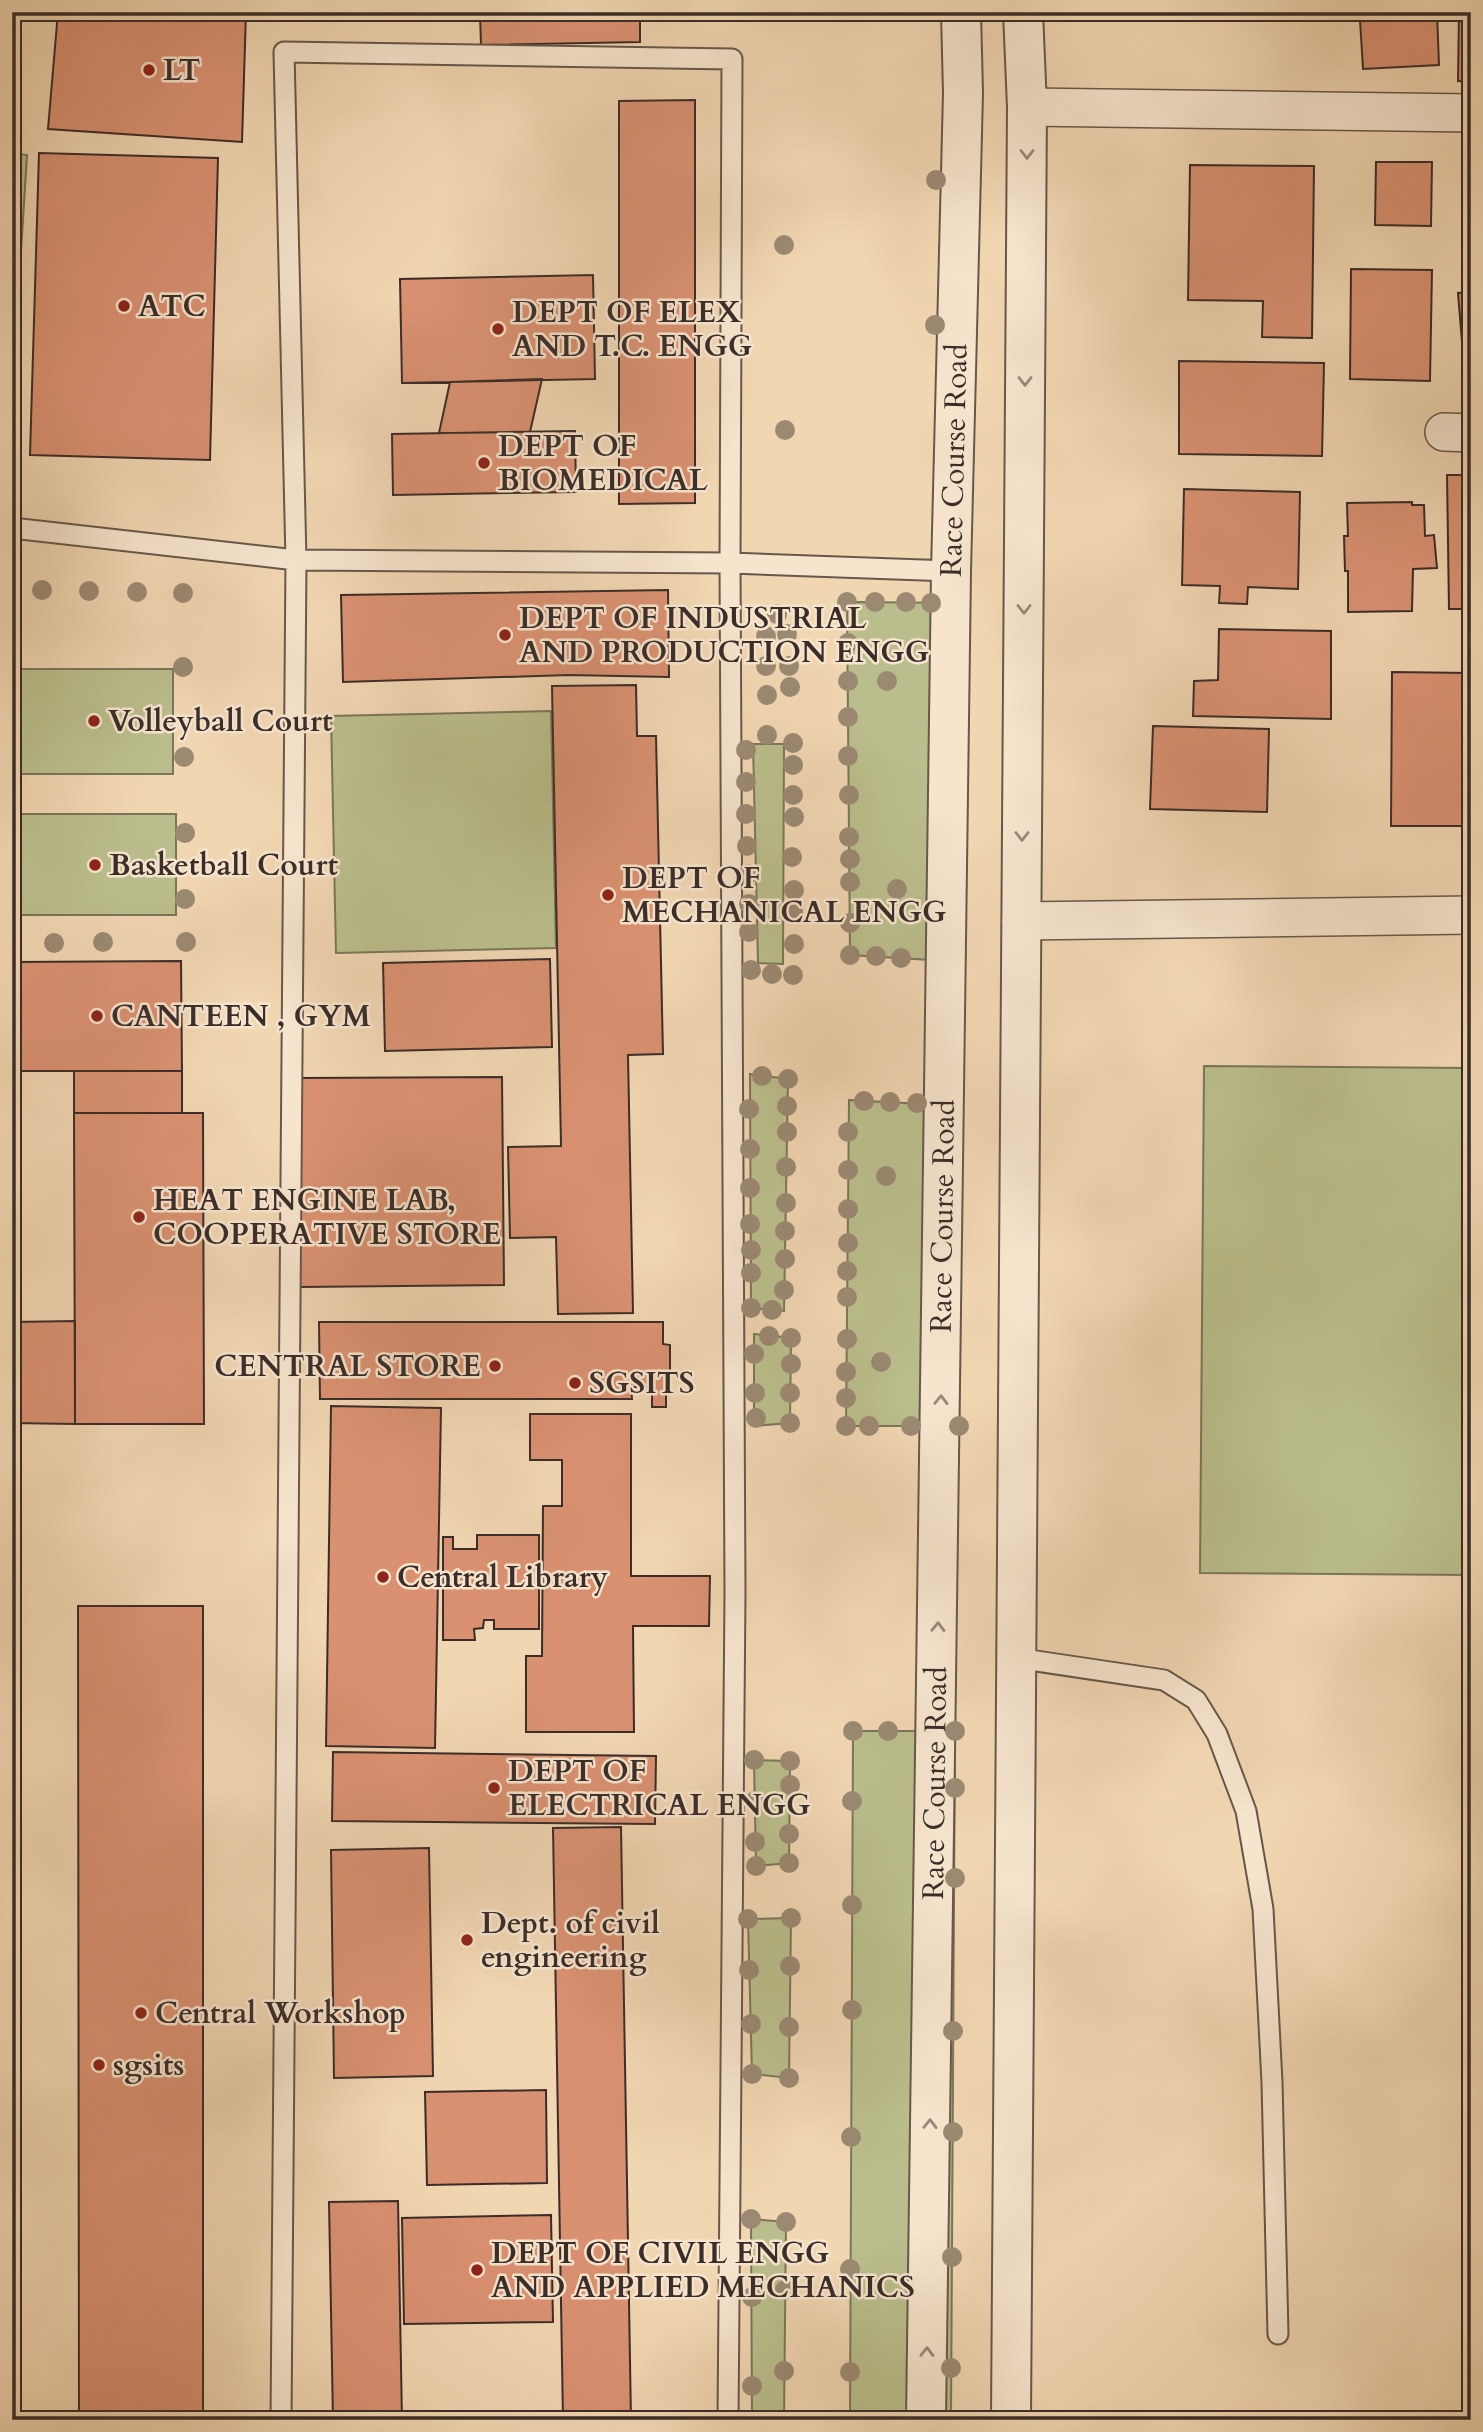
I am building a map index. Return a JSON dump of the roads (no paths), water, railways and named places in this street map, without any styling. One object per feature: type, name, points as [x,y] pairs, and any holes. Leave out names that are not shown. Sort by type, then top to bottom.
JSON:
[{"type":"street","name":"Race Course Road","points":[[926,2420],[951,570],[963,93],[961,12]]},
{"type":"street","points":[[1011,2420],[1027,107],[1023,12]]},
{"type":"street","points":[[1027,107],[1471,113]]},
{"type":"street","points":[[1021,921],[1471,915]]},
{"type":"lane","points":[[281,2420],[296,561],[284,52],[732,58],[730,563],[734,1607],[728,2420]]},
{"type":"lane","points":[[12,528],[296,561],[730,563],[951,570]]},
{"type":"lane","points":[[1016,1658],[1164,1680],[1196,1700],[1217,1734],[1247,1811],[1264,1909],[1272,2082],[1278,2334]]},
{"type":"place","name":"LT","points":[[149,70]]},
{"type":"place","name":"ATC","points":[[124,306]]},
{"type":"place","name":"DEPT OF ELEX AND T.C. ENGG","points":[[498,329]]},
{"type":"place","name":"DEPT OF BIOMEDICAL","points":[[484,463]]},
{"type":"place","name":"DEPT OF INDUSTRIAL AND PRODUCTION ENGG","points":[[505,635]]},
{"type":"place","name":"Volleyball Court","points":[[94,721]]},
{"type":"place","name":"Basketball Court","points":[[95,865]]},
{"type":"place","name":"DEPT OF MECHANICAL ENGG","points":[[608,895]]},
{"type":"place","name":"CANTEEN , GYM","points":[[97,1016]]},
{"type":"place","name":"HEAT ENGINE LAB, COOPERATIVE STORE","points":[[139,1217]]},
{"type":"place","name":"CENTRAL STORE","points":[[495,1366]]},
{"type":"place","name":"SGSITS","points":[[575,1383]]},
{"type":"place","name":"Central Library","points":[[383,1577]]},
{"type":"place","name":"DEPT OF ELECTRICAL ENGG","points":[[494,1788]]},
{"type":"place","name":"Dept. of civil engineering","points":[[467,1940]]},
{"type":"place","name":"Central Workshop","points":[[141,2013]]},
{"type":"place","name":"sgsits","points":[[99,2065]]},
{"type":"place","name":"DEPT OF CIVIL ENGG AND APPLIED MECHANICS","points":[[477,2270]]}]
